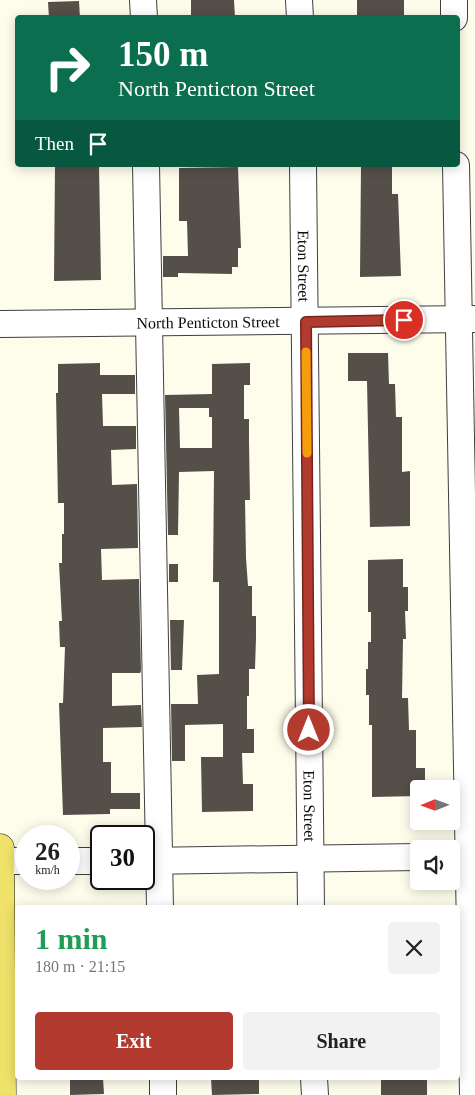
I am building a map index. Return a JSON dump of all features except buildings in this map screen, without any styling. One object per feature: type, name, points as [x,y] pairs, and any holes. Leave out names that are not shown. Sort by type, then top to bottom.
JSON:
[{"type":"main road","points":[[0,848],[2,1095]]},
{"type":"street","points":[[143,0],[144,15]]},
{"type":"street","points":[[299,0],[300,15]]},
{"type":"street","points":[[454,0],[454,15]]},
{"type":"street","points":[[146,167],[152,825]]},
{"type":"street","name":"Eton Street","points":[[302,167],[306,322],[311,905]]},
{"type":"street","points":[[456,167],[467,320],[465,857],[473,1095]]},
{"type":"street","name":"North Penticton Street","points":[[0,324],[467,320]]},
{"type":"street","points":[[155,861],[410,857]]},
{"type":"street","points":[[0,861],[15,861]]},
{"type":"street","points":[[155,879],[159,905]]},
{"type":"street","points":[[163,1080],[163,1095]]},
{"type":"street","points":[[314,1080],[315,1095]]},
{"type":"slow traffic","points":[[306,352],[307,453]]},
{"type":"route","points":[[309,730],[306,322],[404,320]]}]
